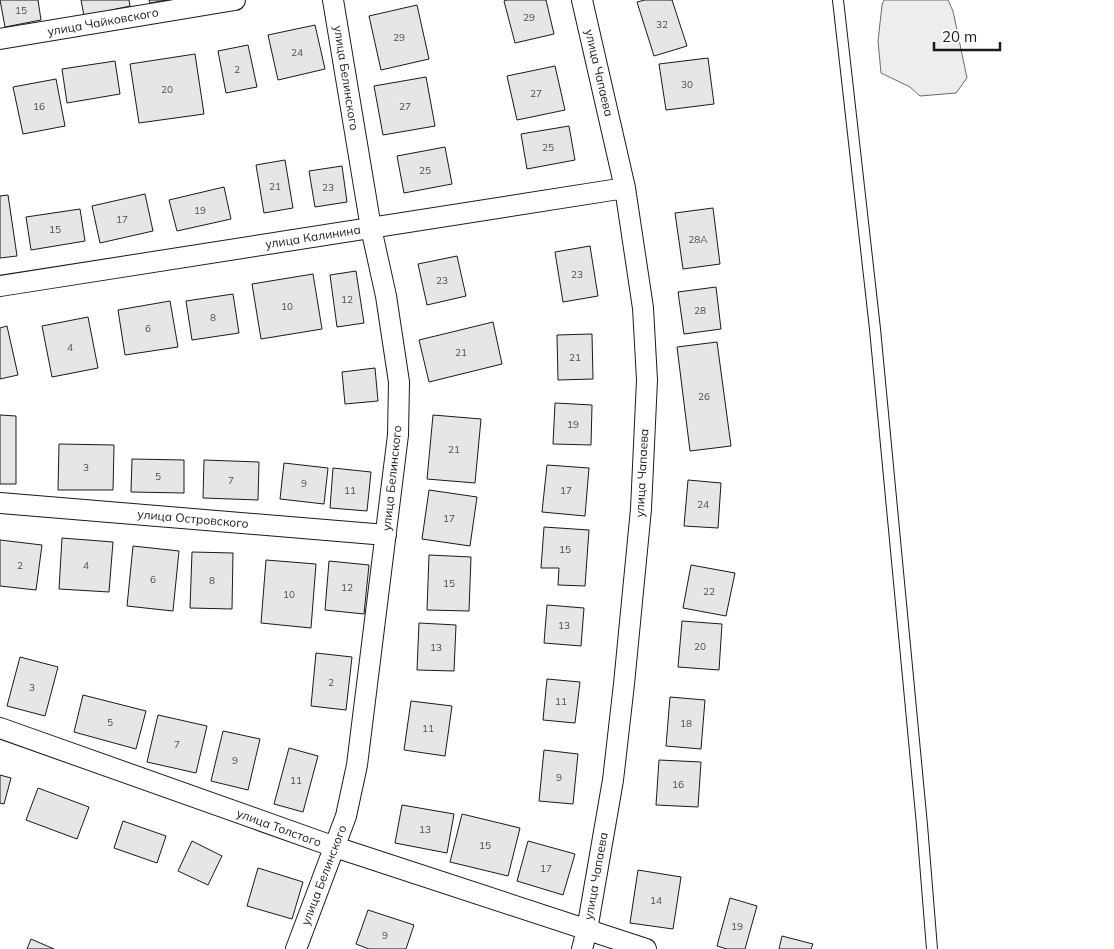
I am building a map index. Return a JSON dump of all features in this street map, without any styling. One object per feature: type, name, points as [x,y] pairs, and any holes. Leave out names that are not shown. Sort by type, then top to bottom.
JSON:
[{"type":"street","name":"улица Чайковского","points":[[0,39],[235,0]]},
{"type":"street","name":"улица Белинского","points":[[296,949],[346,816],[357,765],[398,435],[399,382],[386,296],[371,228],[334,0]]},
{"type":"street","name":"улица Чапаева","points":[[582,0],[625,188],[643,308],[647,380],[641,509],[613,780],[582,949]]},
{"type":"street","name":"улица Калинина","points":[[0,286],[625,188]]},
{"type":"street","name":"улица Островского","points":[[0,502],[386,535]]},
{"type":"street","name":"улица Толстого","points":[[0,728],[335,847],[646,949]]},
{"type":"lane","points":[[838,0],[876,338],[919,787],[932,949]]},
{"type":"shaded area","points":[[884,0],[948,0],[953,11],[967,78],[956,93],[920,96],[910,87],[881,73],[878,41]]},
{"type":"building","points":[[0,0],[38,0],[41,20],[5,27]]},
{"type":"building","points":[[81,0],[129,0],[130,6],[84,16]]},
{"type":"building","points":[[149,0],[168,0],[150,3]]},
{"type":"building","points":[[546,0],[554,34],[515,43],[504,1]]},
{"type":"building","points":[[645,0],[672,0],[687,46],[654,56],[637,2]]},
{"type":"building","points":[[417,5],[429,59],[381,70],[369,16]]},
{"type":"building","points":[[315,25],[325,69],[278,80],[268,35]]},
{"type":"building","points":[[248,45],[257,87],[226,93],[218,51]]},
{"type":"building","points":[[195,54],[204,114],[139,123],[130,64]]},
{"type":"building","points":[[708,58],[714,104],[666,110],[659,64]]},
{"type":"building","points":[[115,61],[120,94],[67,103],[62,69]]},
{"type":"building","points":[[555,66],[565,110],[517,120],[507,76]]},
{"type":"building","points":[[426,77],[435,126],[383,135],[374,86]]},
{"type":"building","points":[[56,79],[65,126],[23,134],[13,87]]},
{"type":"building","points":[[569,126],[575,160],[527,169],[521,134]]},
{"type":"building","points":[[445,147],[452,184],[404,193],[397,156]]},
{"type":"building","points":[[285,160],[293,208],[264,213],[256,165]]},
{"type":"building","points":[[342,166],[347,202],[315,207],[309,171]]},
{"type":"building","points":[[224,187],[231,219],[177,231],[169,200]]},
{"type":"building","points":[[145,194],[153,231],[100,243],[92,206]]},
{"type":"building","points":[[8,195],[17,256],[0,258],[0,196]]},
{"type":"building","points":[[713,208],[720,264],[683,269],[675,213]]},
{"type":"building","points":[[80,209],[85,241],[31,250],[26,217]]},
{"type":"building","points":[[590,246],[598,296],[563,302],[555,252]]},
{"type":"building","points":[[457,256],[466,296],[427,305],[418,264]]},
{"type":"building","points":[[356,271],[364,323],[337,327],[330,275]]},
{"type":"building","points":[[313,274],[322,329],[261,339],[252,284]]},
{"type":"building","points":[[716,287],[721,329],[684,334],[678,292]]},
{"type":"building","points":[[233,294],[239,333],[192,340],[186,301]]},
{"type":"building","points":[[170,301],[178,347],[125,355],[118,310]]},
{"type":"building","points":[[88,317],[98,368],[52,377],[42,326]]},
{"type":"building","points":[[493,322],[502,364],[429,382],[419,340]]},
{"type":"building","points":[[7,326],[18,375],[0,379],[0,328]]},
{"type":"building","points":[[592,334],[593,379],[558,380],[557,335]]},
{"type":"building","points":[[717,342],[731,446],[690,451],[677,347]]},
{"type":"building","points":[[375,368],[378,401],[345,404],[342,372]]},
{"type":"building","points":[[555,403],[592,405],[591,445],[553,444]]},
{"type":"building","points":[[0,415],[16,416],[16,484],[0,484]]},
{"type":"building","points":[[433,415],[481,419],[475,483],[427,479]]},
{"type":"building","points":[[59,444],[114,445],[113,490],[58,490]]},
{"type":"building","points":[[132,459],[184,460],[184,493],[131,492]]},
{"type":"building","points":[[204,460],[259,462],[258,500],[203,498]]},
{"type":"building","points":[[284,463],[328,468],[324,504],[280,499]]},
{"type":"building","points":[[547,465],[589,468],[585,516],[542,512]]},
{"type":"building","points":[[333,468],[371,472],[367,511],[330,508]]},
{"type":"building","points":[[688,480],[721,483],[718,528],[684,526]]},
{"type":"building","points":[[429,490],[477,497],[470,546],[422,539]]},
{"type":"building","points":[[544,527],[589,530],[585,586],[558,585],[559,568],[541,568]]},
{"type":"building","points":[[62,538],[113,542],[109,592],[59,589]]},
{"type":"building","points":[[0,540],[42,545],[36,590],[0,586]]},
{"type":"building","points":[[133,546],[179,551],[173,611],[127,606]]},
{"type":"building","points":[[192,552],[233,553],[232,609],[190,608]]},
{"type":"building","points":[[429,555],[471,557],[469,611],[427,610]]},
{"type":"building","points":[[266,560],[316,564],[311,628],[261,623]]},
{"type":"building","points":[[329,561],[369,565],[364,614],[325,610]]},
{"type":"building","points":[[691,565],[735,573],[726,616],[683,608]]},
{"type":"building","points":[[547,605],[584,608],[581,646],[544,643]]},
{"type":"building","points":[[682,621],[722,624],[719,670],[678,667]]},
{"type":"building","points":[[419,623],[456,625],[454,671],[417,670]]},
{"type":"building","points":[[316,653],[352,657],[346,710],[311,706]]},
{"type":"building","points":[[20,657],[58,667],[45,716],[7,706]]},
{"type":"building","points":[[547,679],[580,682],[575,723],[543,720]]},
{"type":"building","points":[[83,695],[146,711],[136,749],[74,732]]},
{"type":"building","points":[[670,697],[705,700],[701,749],[666,746]]},
{"type":"building","points":[[411,701],[452,706],[445,756],[404,750]]},
{"type":"building","points":[[158,715],[207,726],[196,773],[147,762]]},
{"type":"building","points":[[223,731],[260,739],[248,790],[211,781]]},
{"type":"building","points":[[289,748],[318,756],[303,812],[274,804]]},
{"type":"building","points":[[544,750],[578,754],[573,804],[539,801]]},
{"type":"building","points":[[659,760],[701,762],[698,807],[656,805]]},
{"type":"building","points":[[0,775],[11,778],[4,804],[0,803]]},
{"type":"building","points":[[38,788],[89,807],[77,839],[26,820]]},
{"type":"building","points":[[402,805],[454,814],[447,853],[395,843]]},
{"type":"building","points":[[462,814],[520,828],[508,876],[450,862]]},
{"type":"building","points":[[123,821],[166,836],[157,863],[114,848]]},
{"type":"building","points":[[192,841],[222,856],[208,885],[178,871]]},
{"type":"building","points":[[528,841],[575,854],[563,895],[517,881]]},
{"type":"building","points":[[258,868],[303,882],[292,919],[247,906]]},
{"type":"building","points":[[638,870],[681,877],[673,929],[630,923]]},
{"type":"building","points":[[730,898],[757,906],[745,949],[727,949],[717,946]]},
{"type":"building","points":[[368,910],[414,925],[406,949],[369,949],[356,944]]},
{"type":"building","points":[[782,936],[813,944],[811,949],[779,949]]},
{"type":"building","points":[[31,939],[54,949],[27,949]]}]
